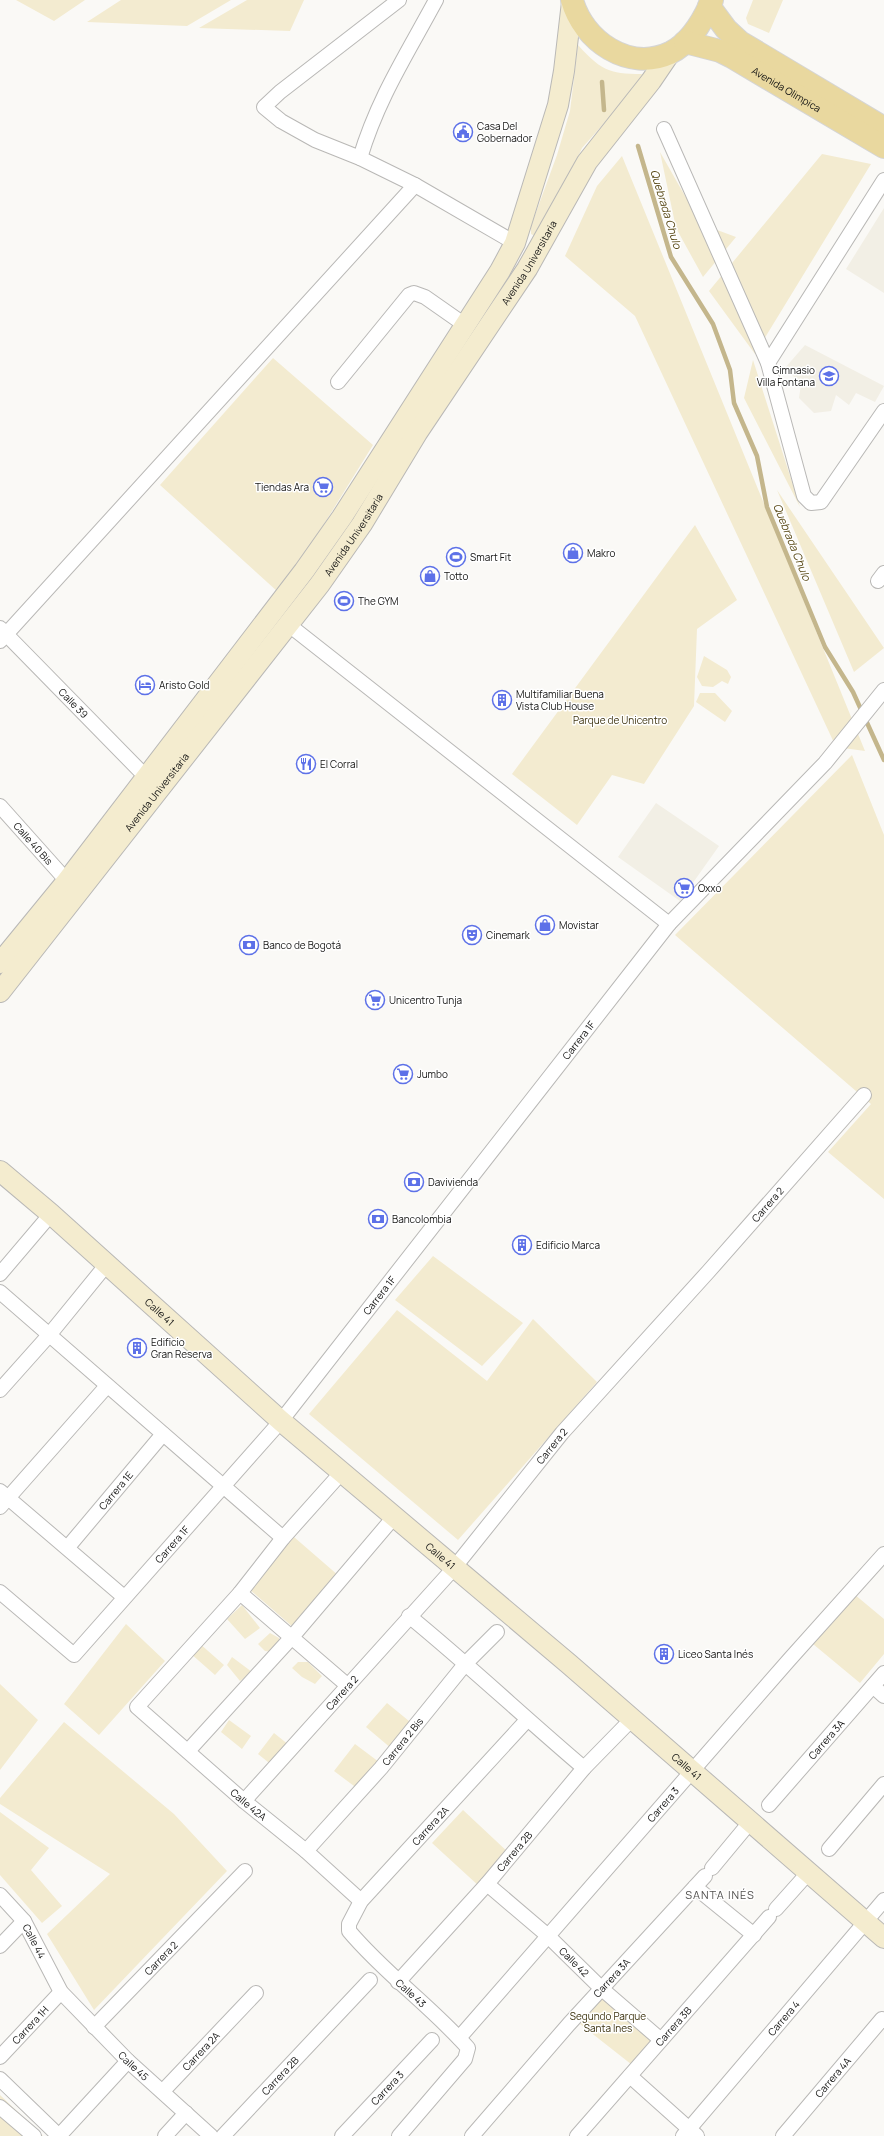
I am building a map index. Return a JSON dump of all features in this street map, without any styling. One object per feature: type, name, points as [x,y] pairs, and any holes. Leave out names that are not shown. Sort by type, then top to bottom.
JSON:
[{"type":"main road","points":[[572,1],[582,23],[591,34],[613,51],[626,57],[638,59],[677,47],[699,26],[710,3]]},
{"type":"main road","name":"Avenida Universitaria","points":[[0,963],[67,881],[147,778],[325,541],[500,271],[515,243],[558,105],[564,71],[572,1]]},
{"type":"main road","name":"Avenida Olimpica","points":[[710,3],[726,29],[740,42],[884,128]]},
{"type":"main road","name":"Avenida Universitaria","points":[[0,992],[320,584],[362,524],[417,433],[527,269],[587,162],[677,47]]},
{"type":"main road","name":"Avenida Olimpica","points":[[677,47],[720,51],[884,147]]},
{"type":"main road","name":"Calle 41","points":[[0,1171],[52,1214],[281,1421],[751,1821],[884,1938]]},
{"type":"street","points":[[400,0],[280,92],[264,107],[281,121],[316,140],[360,158],[415,185],[515,243]]},
{"type":"street","points":[[360,158],[367,133],[395,71],[436,0]]},
{"type":"street","points":[[664,129],[768,363],[804,496],[811,503],[821,502],[884,411]]},
{"type":"street","points":[[768,363],[884,180]]},
{"type":"street","points":[[2,634],[415,185]]},
{"type":"street","points":[[338,382],[409,295],[414,293],[425,297],[465,325]]},
{"type":"street","points":[[289,624],[669,924]]},
{"type":"street","name":"Calle 39","points":[[2,634],[147,778]]},
{"type":"street","name":"Carrera 1F","points":[[0,1592],[74,1655],[97,1631],[124,1597],[224,1487],[281,1421],[669,924],[842,744],[884,690]]},
{"type":"street","name":"Calle 40 Bis","points":[[0,806],[67,881]]},
{"type":"street","name":"Carrera 2","points":[[244,1801],[409,1616],[454,1568],[562,1434],[708,1272],[864,1095]]},
{"type":"street","points":[[0,1274],[52,1214]]},
{"type":"street","points":[[0,1390],[50,1334],[107,1264]]},
{"type":"street","points":[[0,1292],[283,1538]]},
{"type":"street","points":[[107,1386],[3,1499],[68,1547],[124,1597]]},
{"type":"street","name":"Carrera 1E","points":[[68,1547],[163,1434]]},
{"type":"street","points":[[342,1472],[283,1538],[240,1593],[347,1685]]},
{"type":"street","points":[[188,1751],[292,1637],[394,1517]]},
{"type":"street","name":"Carrera 3","points":[[463,2043],[548,1935],[884,1554]]},
{"type":"street","name":"Calle 42A","points":[[240,1593],[137,1707],[244,1801],[306,1851],[361,1900]]},
{"type":"street","points":[[409,1616],[466,1663],[527,1720],[584,1768]]},
{"type":"street","name":"Carrera 2 Bis","points":[[306,1851],[381,1768],[466,1663],[497,1632]]},
{"type":"street","name":"Carrera 3A","points":[[769,1805],[884,1673]]},
{"type":"street","points":[[873,1686],[884,1696]]},
{"type":"street","name":"Carrera 2A","points":[[354,1937],[349,1931],[349,1924],[361,1900],[527,1720]]},
{"type":"street","name":"Carrera 2B","points":[[398,1982],[487,1884],[584,1768],[631,1720]]},
{"type":"street","points":[[829,1849],[884,1784]]},
{"type":"street","name":"Carrera 3A","points":[[472,2136],[602,1989],[695,1887],[751,1821]]},
{"type":"street","name":"Carrera 2","points":[[94,2027],[245,1871]]},
{"type":"street","name":"Carrera 3B","points":[[577,2136],[809,1872]]},
{"type":"street","name":"Calle 42","points":[[487,1884],[548,1935],[602,1989],[661,2040]]},
{"type":"street","points":[[695,1887],[754,1935]]},
{"type":"street","name":"Calle 44","points":[[0,1895],[24,1921],[61,1992]]},
{"type":"street","name":"Carrera 4","points":[[690,2134],[884,1900]]},
{"type":"street","points":[[0,1946],[24,1921]]},
{"type":"street","name":"Calle 43","points":[[354,1937],[398,1982],[450,2027],[463,2043]]},
{"type":"street","name":"Carrera 2B","points":[[222,2136],[370,1980]]},
{"type":"street","name":"Calle 45","points":[[61,1992],[128,2061],[163,2091],[211,2136]]},
{"type":"street","name":"Carrera 1H","points":[[0,2057],[61,1992]]},
{"type":"street","name":"Carrera 2A","points":[[163,2091],[256,1993]]},
{"type":"street","name":"Carrera 4A","points":[[783,2136],[883,2020]]},
{"type":"street","name":"Carrera 3","points":[[342,2136],[432,2040]]},
{"type":"street","points":[[399,2136],[465,2059],[463,2043]]},
{"type":"street","points":[[1,2083],[59,2136],[128,2061]]},
{"type":"street","points":[[630,2076],[690,2134]]},
{"type":"street","points":[[0,2106],[34,2136]]},
{"type":"street","points":[[165,2136],[186,2113]]},
{"type":"shaded area","points":[[884,208],[884,293],[846,269]]},
{"type":"shaded area","name":"Gimnasio Villa Fontana","points":[[805,345],[884,386],[875,402],[856,393],[849,405],[836,395],[831,411],[814,413],[799,398],[801,384],[785,368]]},
{"type":"shaded area","points":[[656,803],[719,846],[680,901],[618,857]]},
{"type":"green space","points":[[16,0],[85,0],[54,21]]},
{"type":"green space","points":[[121,0],[231,0],[187,26],[87,22]]},
{"type":"green space","points":[[247,0],[304,0],[290,31],[199,28]]},
{"type":"green space","points":[[753,0],[783,0],[769,33],[748,24],[746,18]]},
{"type":"green space","points":[[578,45],[594,61],[609,70],[625,73],[648,74],[582,148],[545,231],[537,237],[531,234],[531,226],[557,155],[570,111]]},
{"type":"green space","points":[[660,152],[701,224],[736,237],[703,277],[676,228]]},
{"type":"green space","points":[[822,154],[871,164],[755,354],[709,291]]},
{"type":"green space","points":[[622,156],[865,751],[836,747],[635,316],[565,256],[597,186]]},
{"type":"green space","points":[[273,358],[373,445],[316,537],[278,592],[160,485]]},
{"type":"green space","points":[[753,360],[800,507],[744,398]]},
{"type":"green space","points":[[777,490],[884,648],[854,672]]},
{"type":"green space","name":"Parque de Unicentro","points":[[695,525],[737,600],[697,629],[694,706],[644,784],[612,775],[577,825],[512,774]]},
{"type":"green space","points":[[704,656],[727,670],[731,677],[728,684],[722,681],[713,687],[702,686],[697,677]]},
{"type":"green space","points":[[700,693],[715,693],[732,711],[725,722],[696,702]]},
{"type":"green space","points":[[852,755],[884,835],[884,1199],[828,1152],[871,1104],[675,935]]},
{"type":"green space","points":[[433,1256],[523,1323],[482,1366],[395,1300]]},
{"type":"green space","points":[[397,1310],[487,1381],[533,1319],[597,1382],[458,1540],[309,1414]]},
{"type":"green space","points":[[294,1537],[339,1576],[294,1628],[249,1589]]},
{"type":"green space","points":[[854,1594],[884,1619],[884,1654],[860,1683],[813,1644]]},
{"type":"green space","points":[[242,1605],[260,1628],[245,1639],[227,1619]]},
{"type":"green space","points":[[126,1624],[165,1661],[99,1735],[64,1704]]},
{"type":"green space","points":[[270,1633],[279,1638],[279,1642],[272,1652],[265,1651],[258,1644]]},
{"type":"green space","points":[[199,1643],[224,1665],[215,1675],[190,1653]]},
{"type":"green space","points":[[232,1657],[252,1672],[240,1681],[227,1665]]},
{"type":"green space","points":[[298,1662],[308,1662],[322,1676],[315,1684],[302,1677],[292,1668]]},
{"type":"green space","points":[[0,1684],[38,1720],[0,1770]]},
{"type":"green space","points":[[387,1703],[409,1721],[415,1719],[392,1749],[366,1727]]},
{"type":"green space","points":[[229,1720],[251,1736],[242,1749],[221,1732]]},
{"type":"green space","points":[[64,1722],[174,1814],[227,1871],[94,2010],[47,1934],[110,1874],[0,1804],[0,1798]]},
{"type":"green space","points":[[274,1733],[289,1745],[273,1766],[258,1754]]},
{"type":"green space","points":[[355,1744],[379,1762],[358,1789],[334,1771]]},
{"type":"green space","points":[[463,1810],[511,1855],[480,1887],[432,1843]]},
{"type":"green space","points":[[0,1812],[49,1848],[31,1870],[62,1906],[42,1923],[0,1875]]},
{"type":"green space","name":"Segundo Parque Santa Ines","points":[[604,1994],[659,2040],[636,2068],[580,2024]]},
{"type":"green space","points":[[0,2095],[43,2136],[0,2136]]},
{"type":"waterway","points":[[602,82],[604,110]]},
{"type":"waterway","name":"Quebrada Chulo","points":[[638,146],[671,257],[713,324],[730,370],[734,403],[757,456],[767,507],[825,647],[853,692],[884,760]]},
{"type":"place","name":"Casa Del Gobernador","points":[[463,132]]},
{"type":"place","name":"Gimnasio Villa Fontana","points":[[829,376]]},
{"type":"place","name":"Tiendas Ara","points":[[323,487]]},
{"type":"place","name":"Makro","points":[[573,553]]},
{"type":"place","name":"Smart Fit","points":[[456,557]]},
{"type":"place","name":"Totto","points":[[430,576]]},
{"type":"place","name":"The GYM","points":[[344,601]]},
{"type":"place","name":"Aristo Gold","points":[[145,685]]},
{"type":"place","name":"Multifamiliar Buena Vista Club House","points":[[502,700]]},
{"type":"place","name":"El Corral","points":[[306,764]]},
{"type":"place","name":"Oxxo","points":[[684,888]]},
{"type":"place","name":"Movistar","points":[[545,925]]},
{"type":"place","name":"Cinemark","points":[[472,935]]},
{"type":"place","name":"Banco de Bogotá","points":[[249,945]]},
{"type":"place","name":"Unicentro Tunja","points":[[375,1000]]},
{"type":"place","name":"Jumbo","points":[[403,1074]]},
{"type":"place","name":"Davivienda","points":[[414,1182]]},
{"type":"place","name":"Bancolombia","points":[[378,1219]]},
{"type":"place","name":"Edificio Marca","points":[[522,1245]]},
{"type":"place","name":"Edificio Gran Reserva","points":[[137,1348]]},
{"type":"place","name":"Liceo Santa Inés","points":[[664,1654]]},
{"type":"district","name":"SANTA INÉS","points":[[720,1895]]}]
